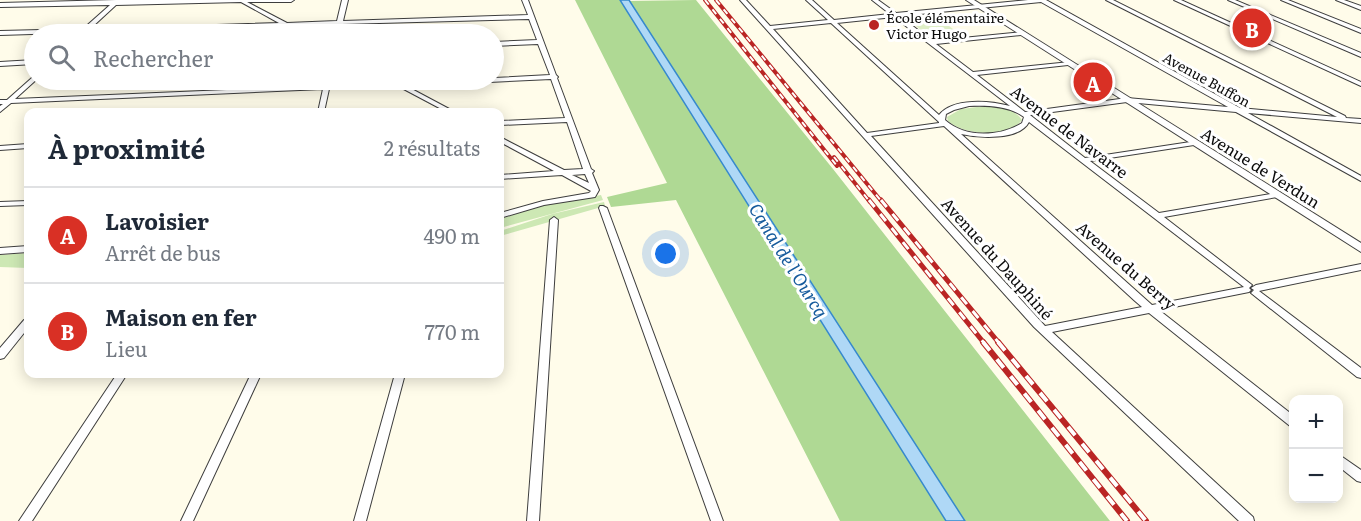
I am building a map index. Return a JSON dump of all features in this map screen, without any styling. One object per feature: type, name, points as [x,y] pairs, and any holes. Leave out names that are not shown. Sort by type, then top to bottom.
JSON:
[{"type":"street","points":[[241,0],[283,24]]},
{"type":"street","points":[[0,5],[291,0]]},
{"type":"street","points":[[340,23],[345,0]]},
{"type":"street","points":[[525,0],[596,190]]},
{"type":"street","name":"Avenue du Dauphiné","points":[[743,0],[1043,330],[1248,521]]},
{"type":"street","name":"Avenue du Berry","points":[[809,0],[1151,309],[1289,420]]},
{"type":"street","name":"Avenue de Navarre","points":[[875,0],[1361,374]]},
{"type":"street","name":"Avenue de Verdun","points":[[969,0],[1361,248]]},
{"type":"street","points":[[769,28],[1042,0]]},
{"type":"street","name":"Avenue Buffon","points":[[1042,0],[1361,178]]},
{"type":"street","points":[[1109,0],[1361,126]]},
{"type":"street","points":[[1177,0],[1361,84]]},
{"type":"street","points":[[1231,0],[1361,55]]},
{"type":"street","points":[[1284,0],[1361,31]]},
{"type":"street","points":[[1339,0],[1361,8]]},
{"type":"street","points":[[92,24],[116,2]]},
{"type":"street","points":[[312,24],[531,17]]},
{"type":"street","points":[[0,33],[24,33]]},
{"type":"street","points":[[932,43],[1021,33]]},
{"type":"street","points":[[504,44],[541,42]]},
{"type":"street","points":[[0,64],[24,63]]},
{"type":"street","points":[[972,74],[1068,63]]},
{"type":"street","points":[[504,79],[555,77]]},
{"type":"street","points":[[0,110],[24,88]]},
{"type":"street","points":[[0,102],[210,90]]},
{"type":"street","points":[[322,108],[326,90]]},
{"type":"street","points":[[409,90],[443,108]]},
{"type":"street","points":[[945,124],[943,113],[961,105],[986,104],[1023,114],[1127,100],[1361,121]]},
{"type":"street","points":[[866,135],[945,124],[972,134],[996,135],[1018,129],[1023,114]]},
{"type":"street","points":[[504,123],[570,120]]},
{"type":"street","points":[[504,141],[596,190]]},
{"type":"street","points":[[1084,160],[1194,143]]},
{"type":"street","points":[[0,148],[24,146]]},
{"type":"street","points":[[504,177],[590,171]]},
{"type":"street","points":[[504,215],[543,203],[592,195],[596,190]]},
{"type":"street","points":[[1158,216],[1277,195]]},
{"type":"street","points":[[0,204],[24,203]]},
{"type":"street","points":[[603,208],[714,521]]},
{"type":"street","points":[[532,521],[554,220]]},
{"type":"street","points":[[0,251],[24,249]]},
{"type":"street","points":[[1043,330],[1361,267]]},
{"type":"street","points":[[0,355],[24,327]]},
{"type":"street","points":[[25,521],[119,378]]},
{"type":"street","points":[[187,521],[254,378]]},
{"type":"street","points":[[360,521],[399,378]]},
{"type":"street","points":[[1343,463],[1361,477]]},
{"type":"green space","points":[[575,0],[620,0],[946,521],[840,521],[676,200],[611,207],[607,197],[667,183]]},
{"type":"green space","points":[[696,0],[833,169],[1110,521],[965,521],[628,1]]},
{"type":"green space","points":[[941,20],[961,35],[931,38],[912,23]]},
{"type":"green space","points":[[985,106],[1010,111],[1022,120],[1007,130],[985,133],[964,129],[948,121],[947,117],[961,109]]},
{"type":"green space","points":[[601,195],[603,200],[504,227],[504,218],[543,205]]},
{"type":"green space","points":[[604,202],[605,206],[504,235],[504,230],[552,214]]},
{"type":"green space","points":[[24,253],[24,268],[0,267],[0,255]]},
{"type":"water","name":"Canal de l'Ourcq","points":[[620,0],[629,0],[965,521],[946,521]]},
{"type":"railway","points":[[705,0],[837,166]]},
{"type":"railway","points":[[716,0],[882,202]]},
{"type":"railway","points":[[834,157],[870,202]]},
{"type":"railway","points":[[869,200],[984,343]]},
{"type":"railway","points":[[881,200],[999,343]]},
{"type":"railway","points":[[983,342],[1127,521]]},
{"type":"railway","points":[[998,342],[1146,521]]},
{"type":"place","name":"École élémentaire Victor Hugo","points":[[874,25]]},
{"type":"place","name":"Maison en fer","points":[[1252,28]]},
{"type":"place","name":"Lavoisier","points":[[1093,82]]}]
